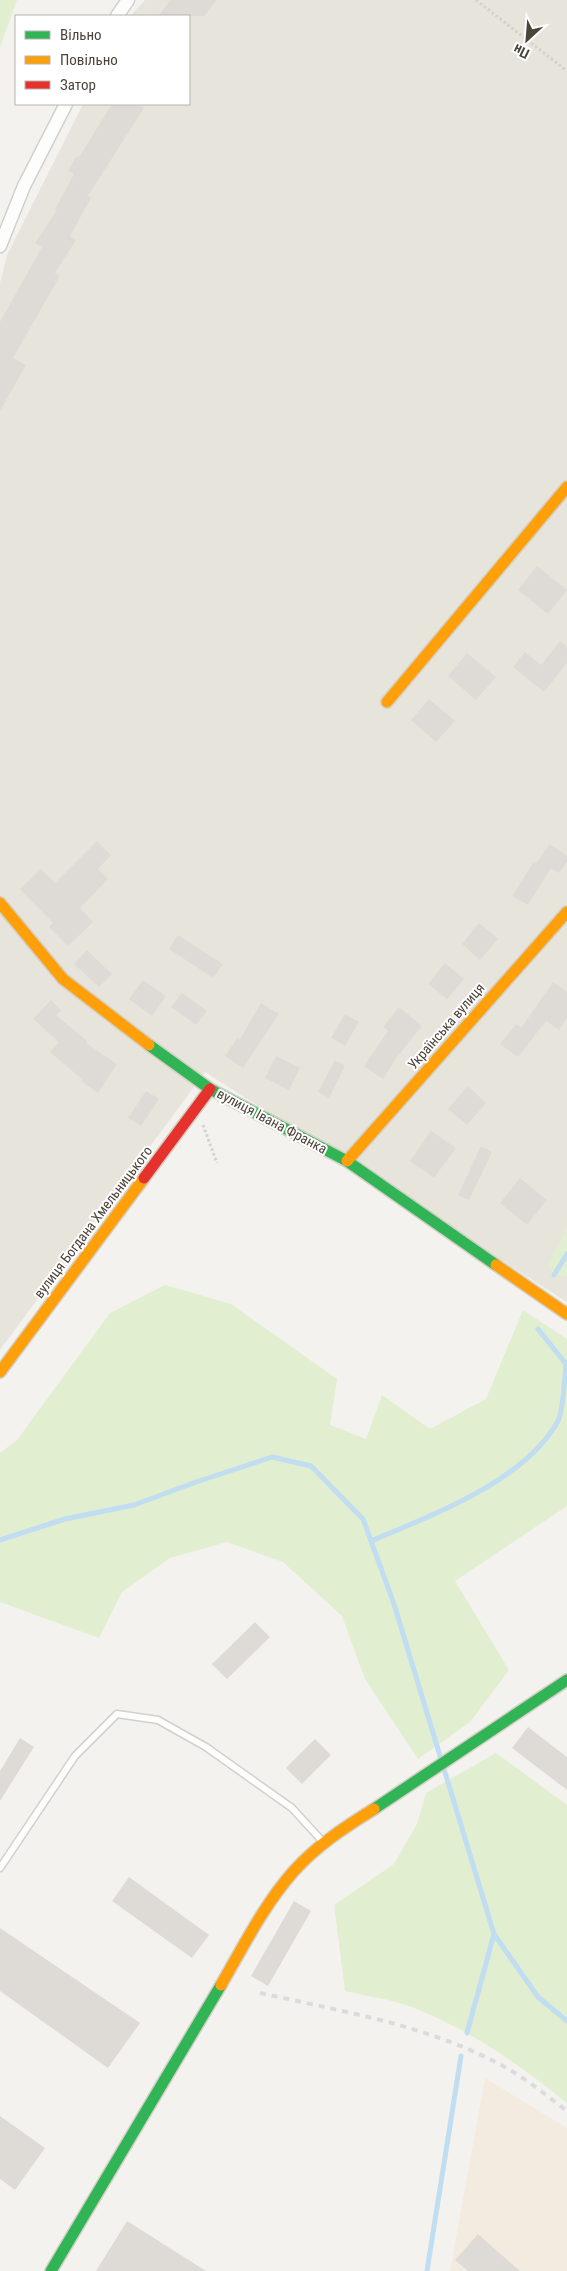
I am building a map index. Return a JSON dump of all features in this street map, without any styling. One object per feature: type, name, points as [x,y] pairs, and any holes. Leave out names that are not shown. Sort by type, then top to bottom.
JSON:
[{"type":"street","points":[[118,15],[128,0]]},
{"type":"street","points":[[0,246],[24,186],[65,105]]},
{"type":"street","points":[[387,702],[567,487]]},
{"type":"street","name":"вулиця Івана Франка","points":[[0,902],[23,933],[63,979],[144,1042],[210,1089],[348,1161],[567,1314]]},
{"type":"street","name":"Українська вулиця","points":[[348,1161],[567,912]]},
{"type":"street","name":"вулиця Богдана Хмельницького","points":[[0,1372],[210,1089]]},
{"type":"street","points":[[51,2271],[263,1914],[293,1872],[324,1843],[567,1680]]},
{"type":"lane","points":[[0,1868],[75,1756],[117,1714],[158,1720],[206,1747],[292,1808],[324,1843]]},
{"type":"path","points":[[476,0],[567,71]]},
{"type":"path","points":[[196,1109],[217,1163]]},
{"type":"shaded area","points":[[145,0],[567,0],[567,1302],[205,1072],[0,1350],[0,283],[7,255],[82,105],[190,105],[190,15],[131,15]]},
{"type":"shaded area","points":[[485,2078],[567,2128],[567,2271],[450,2271]]},
{"type":"green space","points":[[0,0],[17,0],[0,47]]},
{"type":"green space","points":[[567,1228],[566,1277],[554,1275],[548,1265]]},
{"type":"green space","points":[[165,1285],[231,1304],[337,1379],[330,1425],[366,1439],[382,1395],[430,1429],[486,1399],[523,1310],[567,1339],[567,1506],[455,1581],[509,1670],[470,1722],[418,1759],[365,1679],[342,1616],[283,1562],[227,1542],[170,1558],[122,1592],[99,1638],[0,1602],[0,1453],[17,1440],[110,1313]]},
{"type":"green space","points":[[496,1753],[567,1805],[567,2103],[513,2062],[453,2026],[404,2004],[345,1991],[334,1905],[394,1864],[417,1824],[426,1793]]},
{"type":"building","points":[[171,0],[217,0],[204,16],[159,15]]},
{"type":"building","points":[[111,105],[139,105],[144,108],[88,196],[91,198],[70,236],[76,240],[55,273],[60,276],[13,358],[26,365],[0,411],[0,322],[42,247],[35,243],[57,210],[55,209],[74,174],[68,170],[77,156],[79,157]]},
{"type":"building","points":[[537,566],[567,590],[548,614],[518,590]]},
{"type":"building","points":[[560,641],[567,647],[567,663],[544,692],[513,667],[525,652],[541,665]]},
{"type":"building","points":[[467,653],[496,677],[476,700],[448,676]]},
{"type":"building","points":[[429,699],[455,721],[436,742],[411,720]]},
{"type":"building","points":[[97,841],[111,855],[98,869],[108,879],[80,908],[93,922],[68,946],[49,927],[53,923],[20,889],[41,869],[55,883]]},
{"type":"building","points":[[550,844],[567,856],[567,862],[559,873],[551,868],[528,905],[512,896],[534,861],[536,863]]},
{"type":"building","points":[[479,923],[498,939],[480,960],[462,944]]},
{"type":"building","points":[[178,935],[223,964],[213,978],[169,949]]},
{"type":"building","points":[[87,950],[112,974],[99,987],[74,964]]},
{"type":"building","points":[[445,963],[464,979],[447,999],[428,984]]},
{"type":"building","points":[[143,980],[166,996],[152,1016],[129,999]]},
{"type":"building","points":[[553,982],[567,992],[567,1018],[559,1030],[546,1021],[518,1057],[500,1044],[516,1024],[521,1028]]},
{"type":"building","points":[[182,993],[207,1011],[196,1025],[171,1007]]},
{"type":"building","points":[[51,1000],[61,1010],[56,1015],[87,1041],[86,1043],[117,1064],[98,1093],[81,1081],[82,1079],[50,1052],[59,1042],[33,1019]]},
{"type":"building","points":[[261,1003],[279,1014],[243,1068],[225,1056],[238,1037],[240,1039]]},
{"type":"building","points":[[399,1007],[422,1026],[397,1057],[383,1079],[364,1066],[388,1031],[383,1027]]},
{"type":"building","points":[[345,1014],[359,1022],[345,1046],[331,1038]]},
{"type":"building","points":[[276,1056],[300,1068],[289,1090],[265,1078]]},
{"type":"building","points":[[335,1060],[345,1066],[329,1098],[318,1092]]},
{"type":"building","points":[[468,1086],[486,1103],[467,1125],[448,1109]]},
{"type":"building","points":[[146,1091],[159,1099],[141,1126],[128,1118]]},
{"type":"building","points":[[431,1131],[456,1148],[434,1178],[410,1161]]},
{"type":"building","points":[[481,1146],[492,1152],[469,1200],[458,1195]]},
{"type":"building","points":[[520,1178],[547,1200],[527,1225],[500,1203]]},
{"type":"building","points":[[255,1622],[270,1637],[227,1679],[212,1664]]},
{"type":"building","points":[[528,1727],[567,1757],[567,1790],[512,1748]]},
{"type":"building","points":[[20,1738],[34,1747],[0,1801],[0,1771]]},
{"type":"building","points":[[315,1739],[331,1755],[302,1784],[286,1768]]},
{"type":"building","points":[[129,1877],[209,1935],[192,1958],[112,1901]]},
{"type":"building","points":[[294,1901],[311,1911],[268,1986],[251,1976]]},
{"type":"building","points":[[0,1928],[140,2023],[108,2068],[0,1991]]},
{"type":"building","points":[[0,2116],[45,2148],[15,2190],[0,2179]]},
{"type":"building","points":[[127,2221],[206,2271],[96,2271]]},
{"type":"building","points":[[478,2234],[520,2271],[468,2271],[455,2260]]},
{"type":"waterway","points":[[554,1275],[567,1254]]},
{"type":"waterway","points":[[371,1541],[448,1508],[475,1494],[523,1462],[543,1443],[560,1416],[566,1364],[538,1329]]},
{"type":"waterway","points":[[0,1540],[65,1519],[134,1505],[272,1457],[311,1466],[363,1519],[394,1604],[494,1934],[538,1997],[567,2021]]},
{"type":"waterway","points":[[467,2033],[494,1934]]},
{"type":"waterway","points":[[427,2271],[461,2056]]},
{"type":"railway","points":[[260,1993],[352,2013],[444,2039],[510,2070],[535,2086],[567,2111]]},
{"type":"traffic: fast","points":[[149,1045],[210,1089],[347,1161],[496,1265]]},
{"type":"traffic: fast","points":[[374,1809],[567,1680]]},
{"type":"traffic: fast","points":[[51,2271],[221,1985]]},
{"type":"traffic: slow","points":[[387,702],[567,487]]},
{"type":"traffic: slow","points":[[0,903],[63,979],[149,1045]]},
{"type":"traffic: slow","points":[[347,1161],[567,912]]},
{"type":"traffic: slow","points":[[0,1372],[144,1178]]},
{"type":"traffic: slow","points":[[496,1265],[567,1314]]},
{"type":"traffic: slow","points":[[221,1985],[263,1912],[293,1872],[321,1845],[374,1809]]},
{"type":"traffic: jam","points":[[144,1178],[210,1089]]}]
